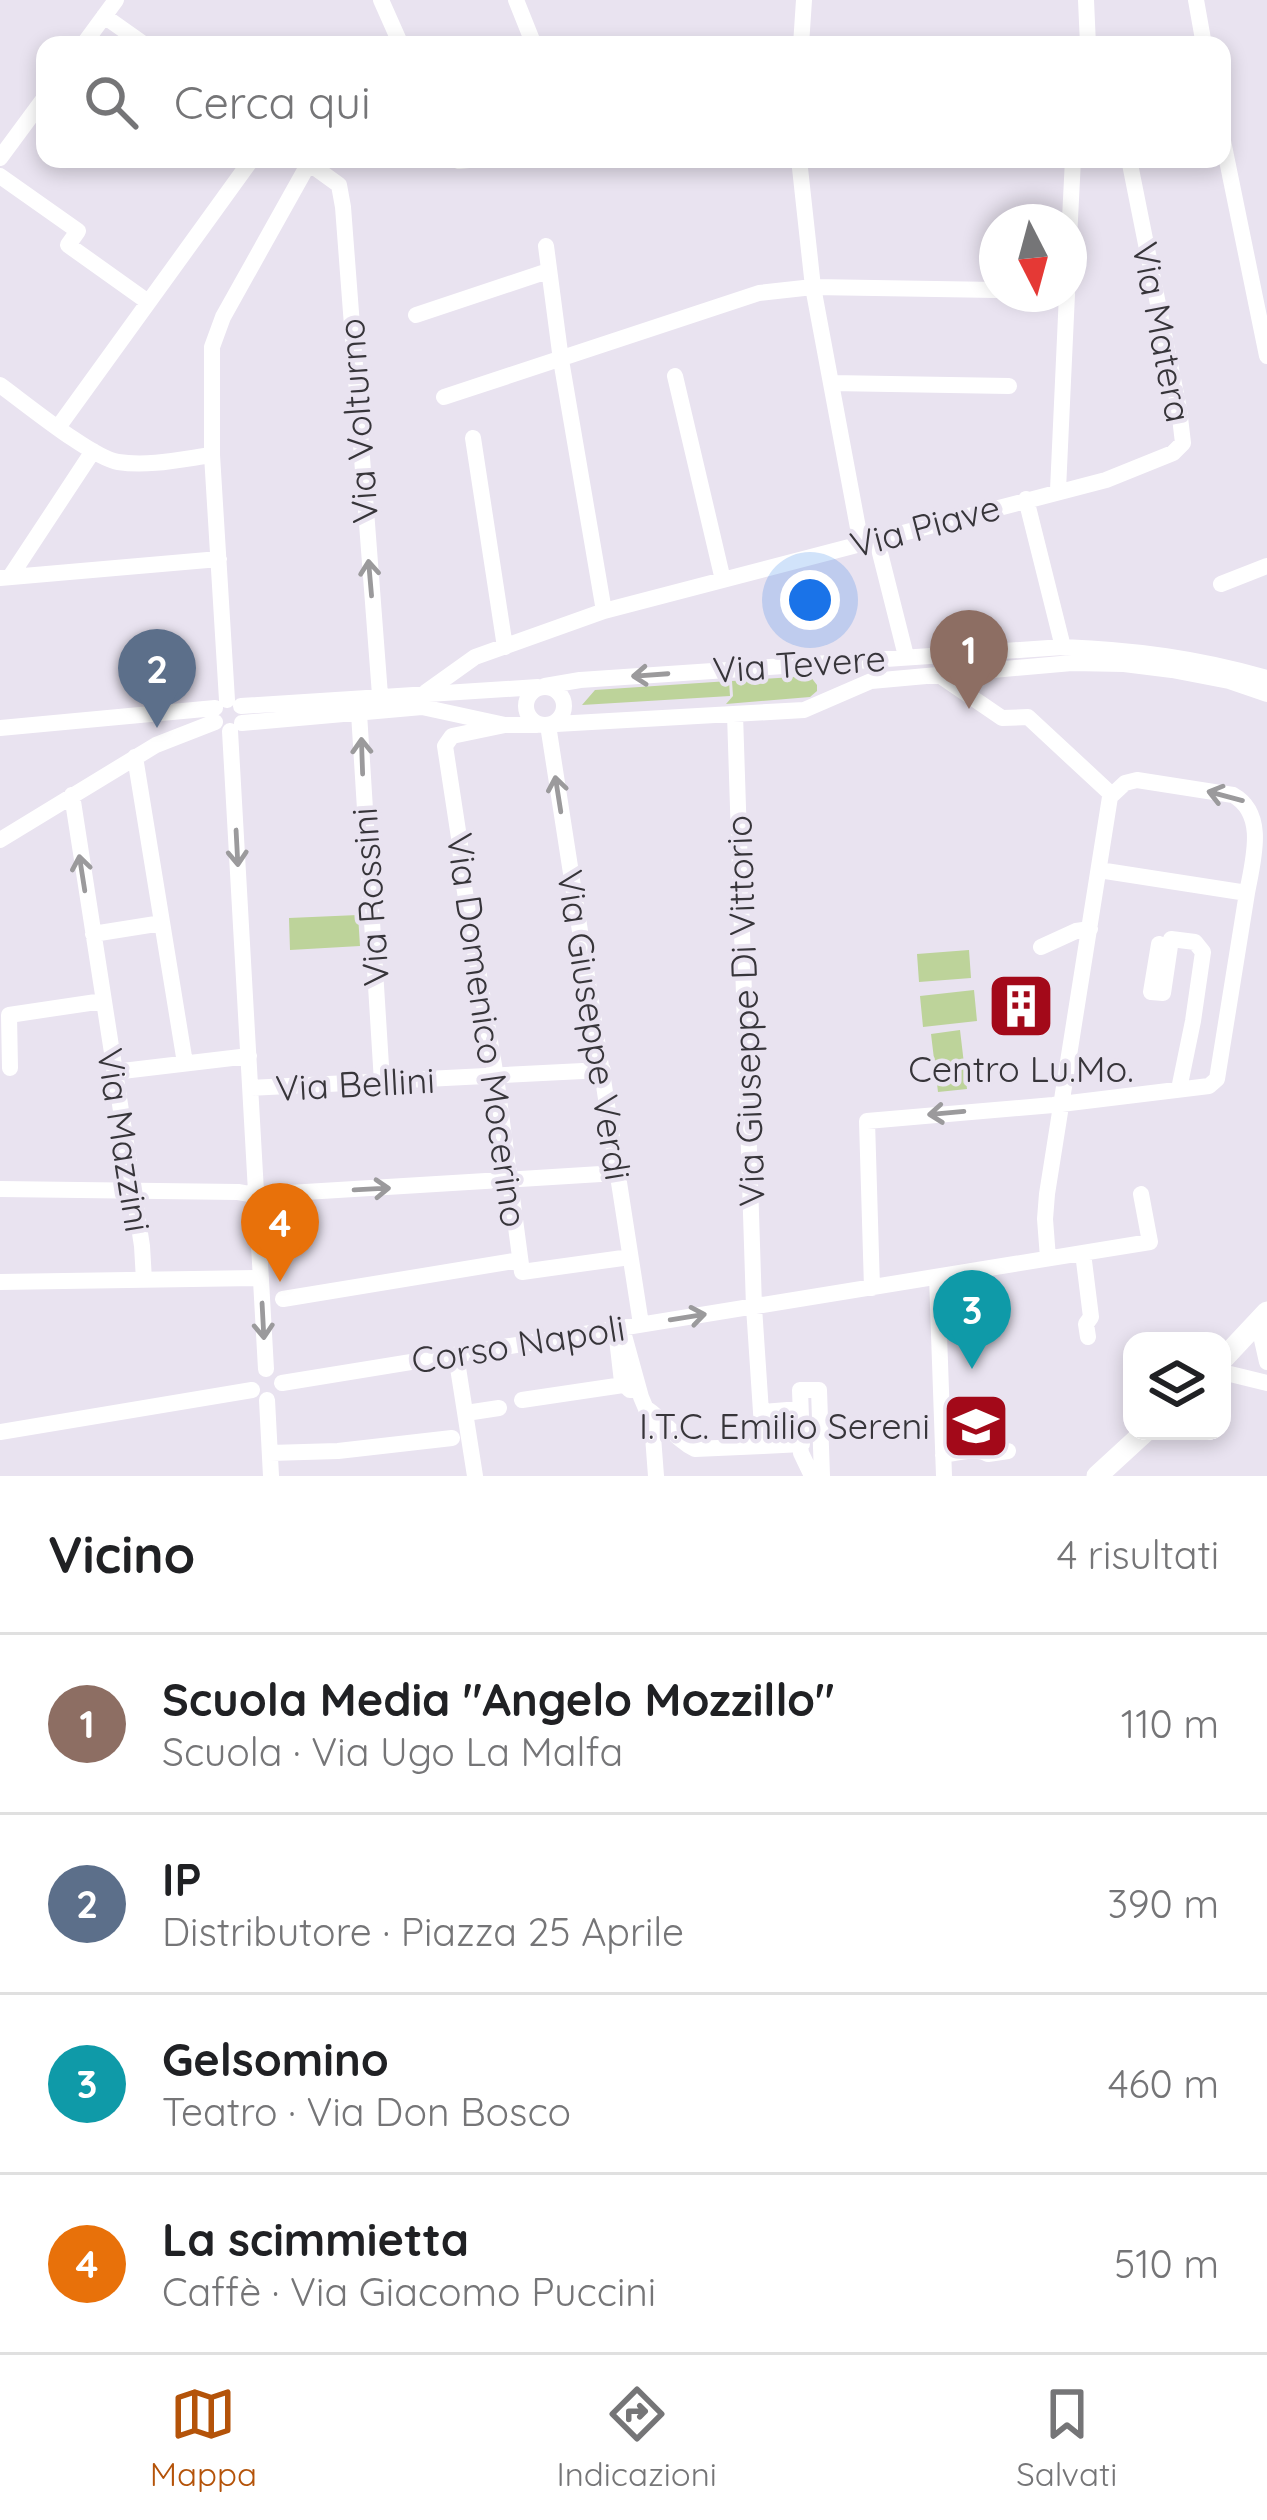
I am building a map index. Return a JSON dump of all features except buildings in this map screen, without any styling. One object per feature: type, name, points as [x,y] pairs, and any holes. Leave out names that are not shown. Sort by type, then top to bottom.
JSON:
[{"type":"main road","points":[[1231,1351],[1263,1317]]},
{"type":"main road","points":[[1097,1476],[1136,1440]]},
{"type":"street","points":[[90,36],[116,0]]},
{"type":"street","points":[[381,0],[397,36]]},
{"type":"street","points":[[515,0],[530,36]]},
{"type":"street","points":[[802,36],[804,0]]},
{"type":"street","points":[[1086,0],[1088,36]]},
{"type":"street","points":[[1196,0],[1202,36]]},
{"type":"street","points":[[104,16],[132,36]]},
{"type":"street","points":[[0,158],[36,109]]},
{"type":"street","points":[[58,427],[245,168]]},
{"type":"street","points":[[266,1369],[212,455],[212,347],[223,317],[302,168]]},
{"type":"street","name":"Via Volturno","points":[[316,168],[339,185],[343,206],[380,695]]},
{"type":"street","points":[[800,168],[813,287],[831,383],[869,542],[907,656]]},
{"type":"street","points":[[1070,204],[1072,168]]},
{"type":"street","name":"Via Matera","points":[[1058,490],[1106,480],[1173,453],[1183,443],[1131,168]]},
{"type":"street","points":[[1229,168],[1267,356]]},
{"type":"street","points":[[0,176],[78,231],[68,245],[148,302]]},
{"type":"street","points":[[545,246],[604,611]]},
{"type":"street","points":[[416,315],[548,271]]},
{"type":"street","points":[[444,398],[759,293],[813,287],[979,290]]},
{"type":"street","points":[[1058,490],[1065,312]]},
{"type":"street","points":[[675,376],[722,580]]},
{"type":"street","points":[[831,383],[1009,386]]},
{"type":"street","points":[[0,385],[116,462],[212,455]]},
{"type":"street","points":[[473,438],[505,647]]},
{"type":"street","points":[[5,578],[93,451]]},
{"type":"street","name":"Via Piave","points":[[427,692],[475,657],[604,611],[1058,490]]},
{"type":"street","points":[[1026,499],[1063,646]]},
{"type":"street","points":[[5,578],[219,560]]},
{"type":"street","points":[[1221,584],[1267,566]]},
{"type":"street","name":"Via Tevere","points":[[228,715],[380,695],[1063,646],[1146,652],[1267,678]]},
{"type":"street","points":[[0,728],[160,712],[228,715],[422,707],[505,725],[547,725],[804,710],[871,681],[1072,663],[1124,664],[1229,681],[1267,694]]},
{"type":"street","points":[[815,664],[827,683],[818,706]]},
{"type":"street","points":[[939,675],[1002,718],[1028,717],[1112,795]]},
{"type":"street","points":[[542,686],[562,698],[563,710],[547,725],[526,714],[529,696],[542,686]]},
{"type":"street","points":[[160,712],[177,735]]},
{"type":"street","name":"Via Rossini","points":[[359,712],[382,1082]]},
{"type":"street","name":"Via Giuseppe Di Vittorio","points":[[735,714],[754,1307]]},
{"type":"street","points":[[0,840],[156,745],[228,715]]},
{"type":"street","name":"Via Domenico Mocerino","points":[[505,725],[452,736],[445,746],[522,1272],[630,1257]]},
{"type":"street","name":"Via Giuseppe Verdi","points":[[547,725],[630,1257],[626,1327]]},
{"type":"street","points":[[135,757],[185,1063]]},
{"type":"street","points":[[872,1288],[867,1120],[1063,1103],[1209,1086],[1217,1079],[1247,893],[1259,875],[1251,808],[1233,795],[1137,780],[1125,783],[1112,795],[1099,869],[1063,1103],[1046,1206],[1048,1258]]},
{"type":"street","name":"Via Mazzini","points":[[72,795],[142,1246],[143,1280]]},
{"type":"street","points":[[1099,869],[1247,893]]},
{"type":"street","points":[[93,934],[162,923]]},
{"type":"street","points":[[1041,947],[1090,929]]},
{"type":"street","points":[[1159,944],[1151,992],[1162,993],[1171,939],[1195,942],[1203,952],[1179,1089]]},
{"type":"street","name":"Via Mazzini","points":[[10,1068],[9,1015],[103,1000]]},
{"type":"street","points":[[114,1072],[249,1056]]},
{"type":"street","name":"Via Bellini","points":[[251,1088],[603,1070]]},
{"type":"street","points":[[0,1190],[256,1195],[617,1173]]},
{"type":"street","name":"Corso Napoli","points":[[282,1383],[1150,1242],[1141,1194]]},
{"type":"street","points":[[1082,1253],[1091,1317],[1086,1324],[1088,1337]]},
{"type":"street","points":[[283,1299],[520,1260]]},
{"type":"street","points":[[937,1277],[944,1476]]},
{"type":"street","points":[[0,1282],[261,1278]]},
{"type":"street","points":[[754,1307],[764,1446]]},
{"type":"street","points":[[940,1332],[988,1324],[992,1313]]},
{"type":"street","points":[[1263,1317],[1267,1362]]},
{"type":"street","points":[[626,1327],[623,1385],[685,1444],[695,1449],[800,1444]]},
{"type":"street","points":[[626,1327],[652,1423],[656,1476]]},
{"type":"street","points":[[456,1355],[475,1476]]},
{"type":"street","points":[[0,1432],[280,1393],[279,1374],[266,1369]]},
{"type":"street","points":[[266,1369],[254,1376],[271,1476]]},
{"type":"street","points":[[1231,1374],[1267,1383]]},
{"type":"street","name":"Corso Napoli","points":[[522,1400],[623,1385]]},
{"type":"street","points":[[812,1476],[801,1453],[800,1390],[820,1390],[822,1476]]},
{"type":"street","points":[[466,1413],[499,1408]]},
{"type":"street","points":[[761,1412],[800,1409]]},
{"type":"street","points":[[270,1453],[452,1438]]},
{"type":"street","points":[[943,1455],[1007,1451]]},
{"type":"green space","points":[[810,676],[817,691],[810,697],[726,704],[733,696],[732,681]]},
{"type":"green space","points":[[729,681],[730,696],[582,705],[595,690]]},
{"type":"green space","points":[[358,915],[360,946],[290,950],[289,918]]},
{"type":"green space","points":[[969,950],[971,978],[919,982],[917,954]]},
{"type":"green space","points":[[974,990],[977,1021],[923,1027],[920,996]]},
{"type":"green space","points":[[960,1030],[967,1089],[938,1092],[931,1034]]},
{"type":"place","name":"Scuola Media \"Angelo Mozzillo\"","points":[[969,709]]},
{"type":"place","name":"IP","points":[[157,728]]},
{"type":"place","name":"Centro Lu.Mo.","points":[[1021,1006]]},
{"type":"place","name":"La scimmietta","points":[[280,1282]]},
{"type":"place","name":"Gelsomino","points":[[972,1369]]},
{"type":"place","name":"I.T.C. Emilio Sereni","points":[[976,1426]]}]
